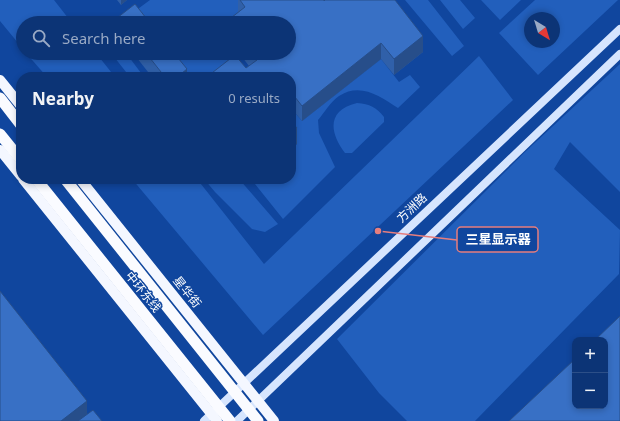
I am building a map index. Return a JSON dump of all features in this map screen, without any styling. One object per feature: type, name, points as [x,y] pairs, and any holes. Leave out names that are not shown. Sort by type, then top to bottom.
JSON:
[{"type":"highway","points":[[0,98],[16,118]]},
{"type":"highway","points":[[0,134],[16,155]]},
{"type":"highway","points":[[0,141],[16,156]]},
{"type":"highway","name":"中环东线","points":[[40,184],[230,421]]},
{"type":"highway","name":"中环东线","points":[[68,184],[258,421]]},
{"type":"main road","name":"方洲路","points":[[211,419],[244,383],[620,29]]},
{"type":"main road","points":[[237,421],[620,54]]},
{"type":"main road","points":[[0,80],[16,100]]},
{"type":"main road","points":[[0,150],[16,170]]},
{"type":"main road","points":[[27,184],[211,419]]},
{"type":"main road","name":"星华街","points":[[84,184],[274,421]]},
{"type":"shaded area","points":[[0,0],[54,0],[67,16],[16,16],[16,40],[0,21]]},
{"type":"shaded area","points":[[150,0],[256,0],[248,16],[133,16],[131,14]]},
{"type":"shaded area","points":[[405,0],[428,0],[464,46],[452,56]]},
{"type":"shaded area","points":[[440,0],[460,0],[475,18],[463,29]]},
{"type":"shaded area","points":[[481,0],[521,0],[500,20]]},
{"type":"shaded area","points":[[535,0],[618,0],[538,75],[499,33]]},
{"type":"shaded area","points":[[479,56],[513,100],[263,335],[136,184],[201,184],[264,264]]},
{"type":"shaded area","points":[[381,59],[399,82],[410,75],[420,87],[398,108],[377,95],[362,90],[347,92],[333,101],[318,120],[319,133],[335,167],[283,219],[255,184],[296,184],[296,114],[302,121]]},
{"type":"shaded area","points":[[32,60],[102,60],[111,72],[43,72]]},
{"type":"shaded area","points":[[117,60],[131,60],[140,72],[126,72]]},
{"type":"shaded area","points":[[168,60],[228,60],[234,69],[230,72],[177,72]]},
{"type":"shaded area","points":[[620,64],[620,192],[570,142],[554,169],[620,230],[619,274],[475,421],[407,421],[379,393],[337,339],[525,152]]},
{"type":"shaded area","points":[[357,103],[366,104],[375,108],[384,117],[384,122],[352,153],[345,153],[336,137],[334,123],[336,116],[340,111],[347,106]]},
{"type":"shaded area","points":[[208,184],[243,184],[278,224],[265,232],[252,229]]},
{"type":"building","points":[[240,0],[395,0],[423,36],[394,59],[381,43],[302,106],[296,98],[296,72],[213,72],[229,60],[239,60],[246,68],[257,60],[296,60],[296,16],[233,16],[245,7]]},
{"type":"building","points":[[135,4],[144,16],[120,16]]},
{"type":"building","points":[[152,60],[180,60],[187,69],[183,72],[161,72]]},
{"type":"building","points":[[0,291],[87,401],[61,421],[0,421]]},
{"type":"building","points":[[620,316],[620,421],[509,421],[572,362],[572,409],[608,409],[608,337],[598,337]]},
{"type":"building","points":[[93,410],[102,421],[78,421]]},
{"type":"place","name":"三星显示器","points":[[378,231]]}]
